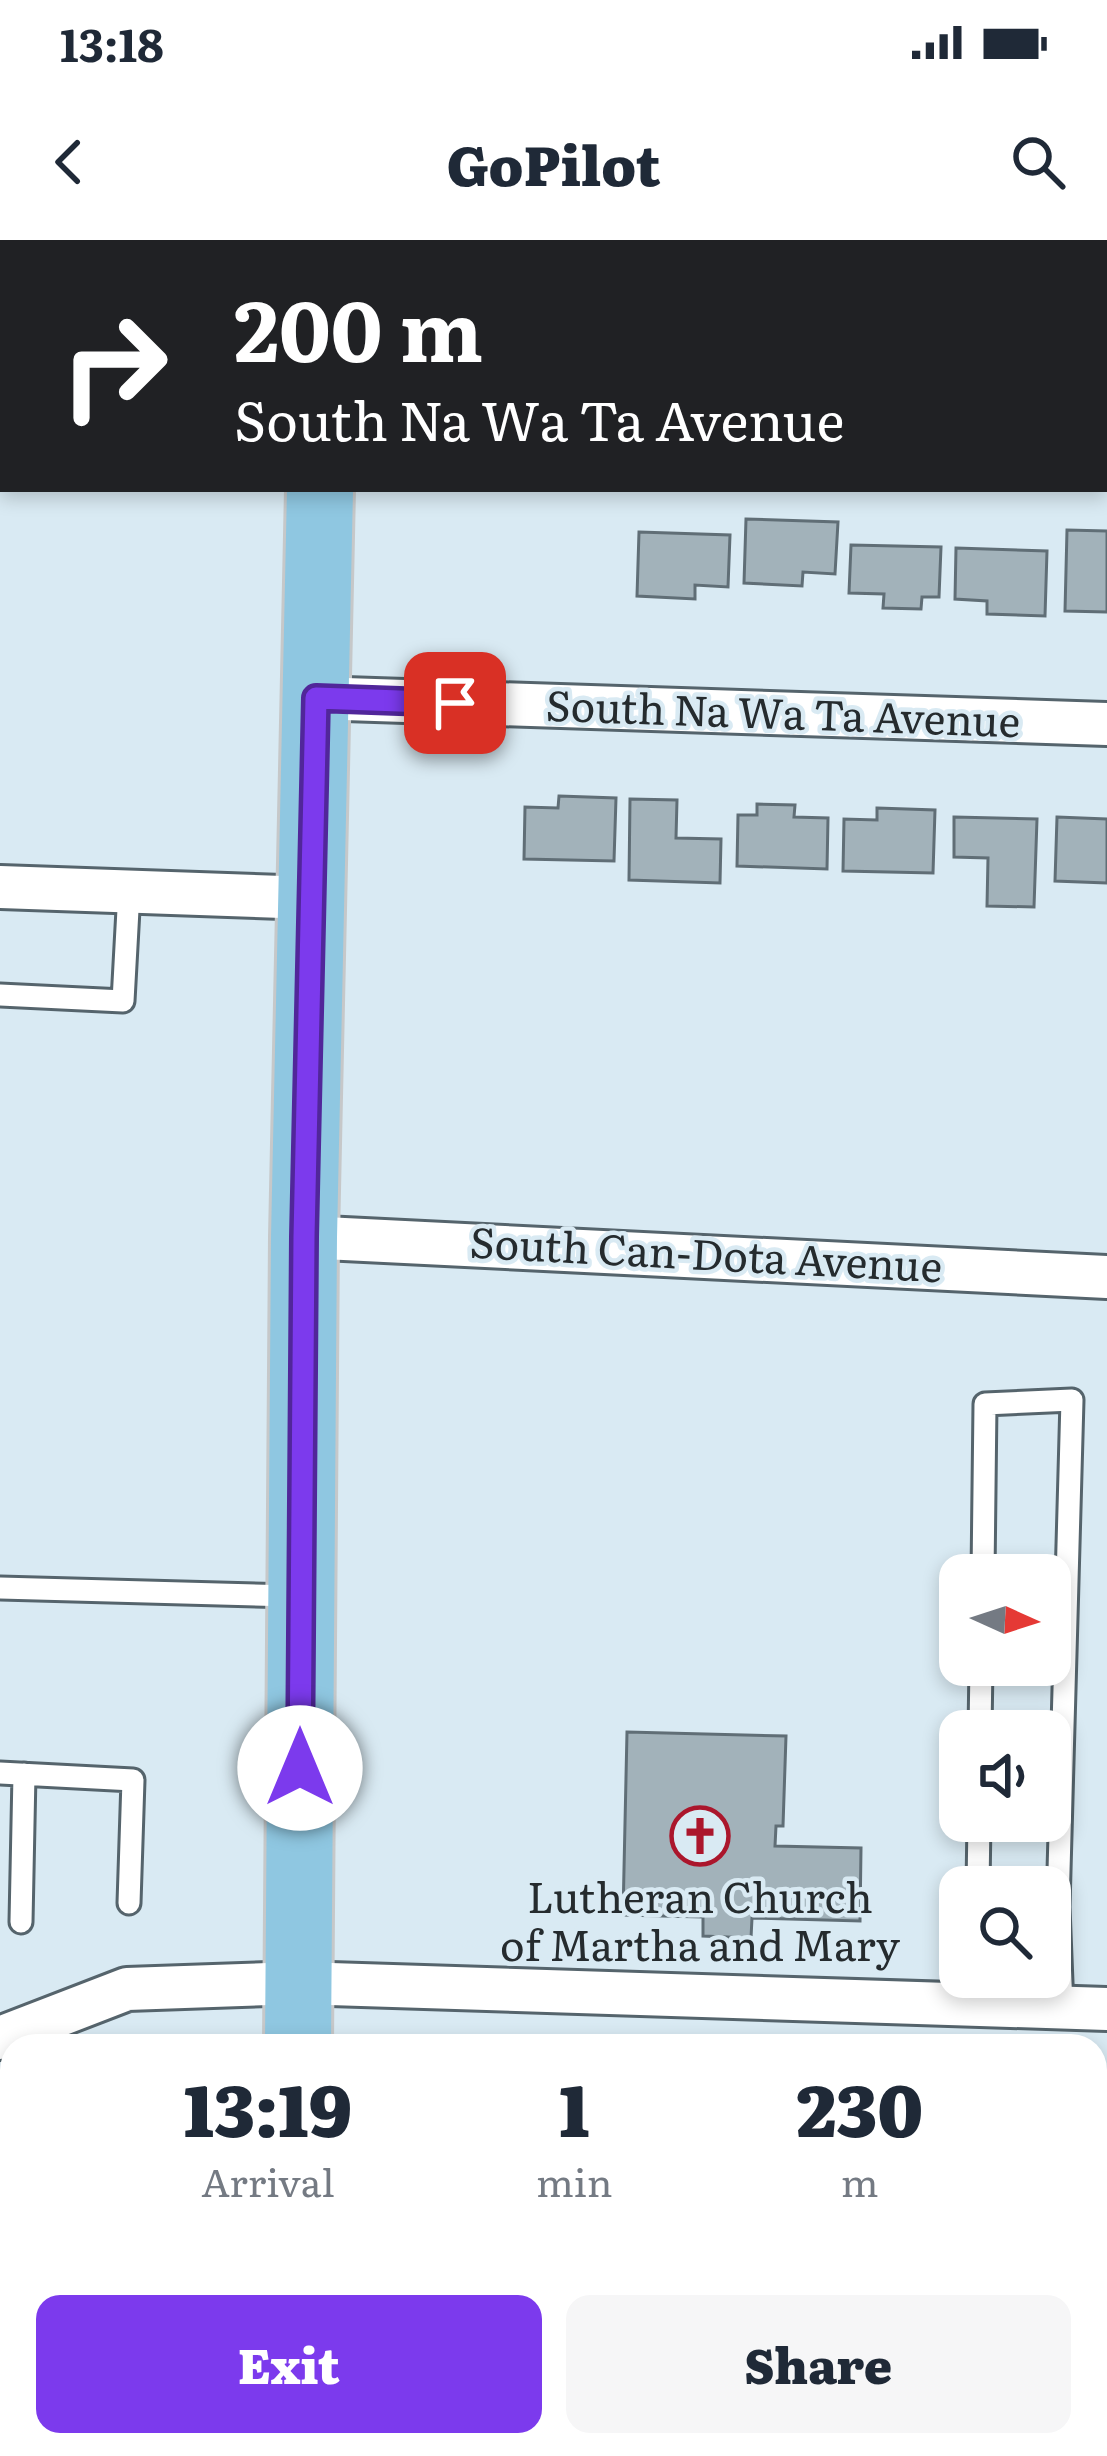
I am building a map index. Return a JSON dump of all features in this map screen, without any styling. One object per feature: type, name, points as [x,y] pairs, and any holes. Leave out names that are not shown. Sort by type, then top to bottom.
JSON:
[{"type":"main road","points":[[298,2014],[304,1237],[320,492]]},
{"type":"street","name":"South Na Wa Ta Avenue","points":[[316,698],[1107,724]]},
{"type":"street","points":[[0,887],[311,898]]},
{"type":"street","name":"South Can-Dota Avenue","points":[[304,1237],[1107,1277]]},
{"type":"street","points":[[10,2034],[127,1989],[298,2014],[939,1992]]},
{"type":"street","points":[[1010,1998],[1062,2008],[1107,2009]]},
{"type":"lane","points":[[0,994],[122,1000],[129,891]]},
{"type":"lane","points":[[982,1554],[985,1404],[1072,1400],[1067,1554]]},
{"type":"lane","points":[[0,1588],[301,1596]]},
{"type":"lane","points":[[1055,1866],[1062,1686]]},
{"type":"lane","points":[[0,1773],[133,1780],[129,1903]]},
{"type":"lane","points":[[20,1922],[24,1774]]},
{"type":"lane","points":[[1061,1998],[1062,2008]]},
{"type":"building","points":[[746,519],[838,522],[835,574],[803,572],[802,586],[744,583]]},
{"type":"building","points":[[1067,530],[1107,531],[1107,612],[1065,611]]},
{"type":"building","points":[[639,532],[730,535],[728,587],[695,585],[695,599],[637,596]]},
{"type":"building","points":[[851,545],[941,547],[939,597],[922,597],[921,609],[883,608],[884,594],[849,593]]},
{"type":"building","points":[[956,548],[1047,551],[1045,616],[987,614],[987,601],[955,599]]},
{"type":"building","points":[[559,796],[616,798],[614,861],[524,859],[525,807],[558,808]]},
{"type":"building","points":[[630,799],[677,800],[676,838],[721,839],[720,883],[629,880]]},
{"type":"building","points":[[757,804],[795,805],[794,817],[828,818],[827,869],[737,866],[738,815],[757,815]]},
{"type":"building","points":[[877,808],[935,810],[933,873],[843,871],[844,819],[877,820]]},
{"type":"building","points":[[954,817],[1037,819],[1034,907],[987,906],[988,858],[954,857]]},
{"type":"building","points":[[1057,817],[1107,819],[1107,883],[1055,881]]},
{"type":"building","name":"Lutheran Church of Martha and Mary","points":[[627,1732],[786,1736],[783,1826],[776,1826],[775,1846],[861,1848],[860,1921],[752,1918],[751,1938],[703,1936],[703,1917],[623,1915]]},
{"type":"place","name":"Lutheran Church of Martha and Mary","points":[[700,1836]]},
{"type":"route","points":[[300,1768],[304,1237],[316,698],[455,703]]}]
